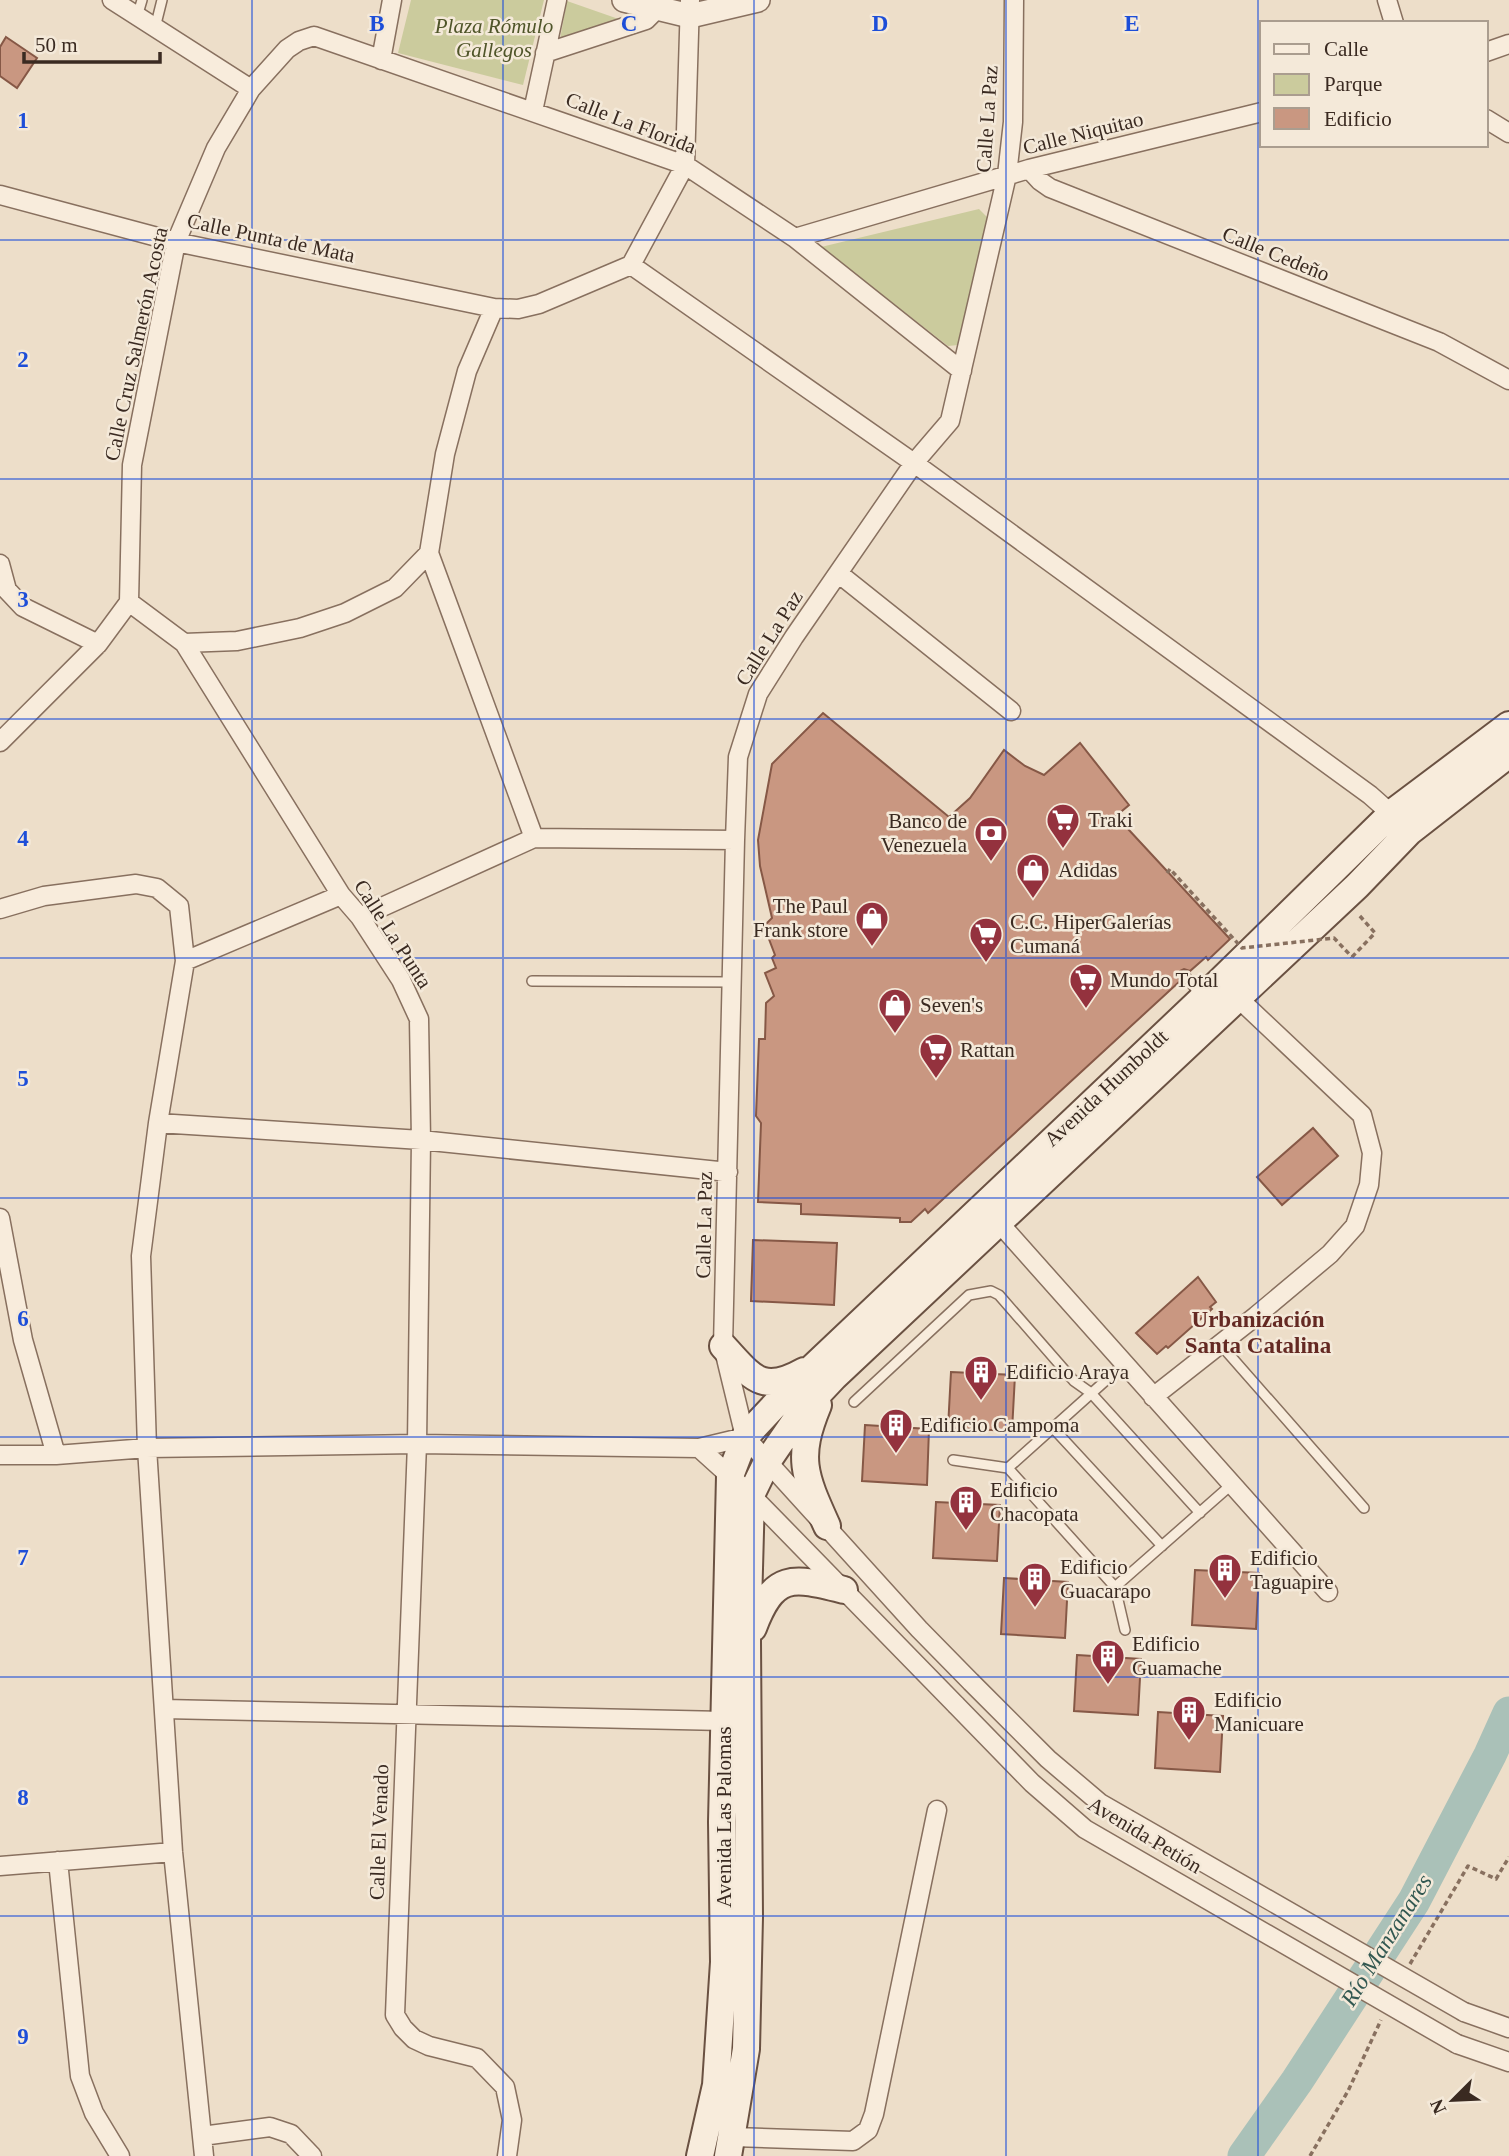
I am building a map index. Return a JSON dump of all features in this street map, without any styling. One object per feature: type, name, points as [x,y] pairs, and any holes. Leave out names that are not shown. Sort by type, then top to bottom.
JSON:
[{"type":"main road","name":"Avenida Humboldt","points":[[730,1476],[745,1437],[821,1375],[991,1214],[1204,997],[1509,725]]},
{"type":"main road","name":"Avenida Humboldt","points":[[991,1214],[1238,998],[1343,899],[1401,822],[1509,754]]},
{"type":"main road","points":[[723,1346],[750,1375],[765,1383],[821,1375],[807,1433],[805,1457],[807,1479],[827,1526]]},
{"type":"main road","name":"Avenida Humboldt","points":[[751,1494],[767,1462],[802,1411],[821,1375]]},
{"type":"main road","name":"Avenida Las Palomas","points":[[700,2156],[716,2085],[723,1976],[724,1721],[730,1476]]},
{"type":"main road","name":"Avenida Las Palomas","points":[[730,2146],[746,2049],[747,1642],[751,1494]]},
{"type":"main road","points":[[747,1642],[759,1610],[769,1594],[783,1583],[813,1582],[844,1590]]},
{"type":"street","points":[[112,0],[140,8],[155,28],[251,89]]},
{"type":"street","points":[[381,60],[392,0]]},
{"type":"street","points":[[533,111],[557,0]]},
{"type":"street","points":[[624,0],[658,8],[690,8],[758,0]]},
{"type":"street","name":"Calle La Paz","points":[[745,1437],[723,1346],[738,757],[758,694],[914,463],[950,421],[1007,175],[1013,122],[1014,0]]},
{"type":"street","points":[[1387,0],[1393,21]]},
{"type":"street","points":[[545,53],[646,20],[658,8]]},
{"type":"street","points":[[690,8],[685,165],[631,265],[914,463],[1370,795],[1401,822]]},
{"type":"street","name":"Calle La Florida","points":[[314,36],[685,165],[794,238],[962,371]]},
{"type":"street","name":"Calle Cruz Salmerón Acosta","points":[[129,602],[132,465],[176,242],[216,148],[251,89],[287,50],[299,41],[314,36]]},
{"type":"street","points":[[1488,51],[1509,44]]},
{"type":"street","name":"Calle Niquitao","points":[[794,238],[1029,169],[1260,112]]},
{"type":"street","points":[[1488,120],[1509,132]]},
{"type":"street","name":"Calle Cedeño","points":[[1029,169],[1050,188],[1439,342],[1509,380]]},
{"type":"street","name":"Calle Punta de Mata","points":[[0,195],[176,242],[494,308],[518,309],[539,304],[631,265]]},
{"type":"street","points":[[494,308],[467,371],[446,454],[429,553],[534,838]]},
{"type":"street","points":[[184,643],[237,641],[300,628],[345,613],[395,588],[429,553]]},
{"type":"street","points":[[0,564],[7,590],[23,607],[98,644]]},
{"type":"street","points":[[838,573],[1011,711]]},
{"type":"street","points":[[0,742],[98,644],[129,602]]},
{"type":"street","name":"Calle La Punta","points":[[129,602],[184,643],[341,895],[360,917],[401,980],[419,1019],[421,1140],[417,1444]]},
{"type":"street","points":[[360,917],[534,838],[735,840]]},
{"type":"street","points":[[0,909],[44,896],[136,884],[157,888],[179,906],[185,961],[158,1123],[141,1256],[147,1448],[173,1852],[204,2156]]},
{"type":"street","points":[[185,961],[341,895]]},
{"type":"street","points":[[1153,1397],[1330,1254],[1355,1226],[1369,1185],[1372,1153],[1362,1115],[1238,998]]},
{"type":"street","points":[[158,1123],[421,1140],[728,1172]]},
{"type":"street","points":[[991,1214],[1328,1592]]},
{"type":"street","points":[[0,1218],[23,1340],[56,1455]]},
{"type":"street","points":[[0,1455],[56,1455],[147,1448],[417,1444],[699,1448],[745,1437]]},
{"type":"street","name":"Avenida Petión","points":[[745,1437],[919,1629],[1048,1759],[1100,1803],[1464,2011],[1509,2028]]},
{"type":"street","name":"Calle El Venado","points":[[417,1444],[395,2015],[414,2039],[429,2046],[477,2059],[505,2087],[512,2120],[507,2156]]},
{"type":"street","name":"Avenida Petión","points":[[699,1448],[751,1494],[1031,1783],[1085,1829],[1457,2044],[1509,2062]]},
{"type":"street","points":[[164,1709],[724,1721]]},
{"type":"street","points":[[730,2146],[853,2141],[868,2130],[874,2114],[937,1810]]},
{"type":"street","points":[[0,1866],[173,1852]]},
{"type":"street","points":[[58,1861],[80,2076],[94,2113],[120,2156]]},
{"type":"street","points":[[202,2137],[270,2127],[291,2134],[312,2156]]},
{"type":"lane","points":[[155,28],[162,0]]},
{"type":"lane","points":[[1185,976],[1204,997]]},
{"type":"lane","points":[[532,981],[732,982]]},
{"type":"lane","points":[[853,1402],[969,1295],[991,1291],[1008,1305],[1074,1381],[1091,1393],[1200,1513]]},
{"type":"lane","points":[[1220,1344],[1364,1508]]},
{"type":"lane","points":[[1008,1468],[1123,1365]]},
{"type":"lane","points":[[1053,1428],[1162,1546]]},
{"type":"lane","points":[[953,1460],[1008,1468],[1115,1587],[1125,1630]]},
{"type":"lane","points":[[1115,1587],[1231,1485]]},
{"type":"path","points":[[1167,873],[1170,869],[1242,948],[1334,938],[1352,957],[1375,933],[1343,899]]},
{"type":"path","points":[[1407,1970],[1468,1866],[1496,1879],[1509,1857]]},
{"type":"path","points":[[1310,2156],[1348,2091],[1383,2017]]},
{"type":"green space","name":"Plaza Rómulo Gallegos","points":[[411,0],[544,0],[523,85],[398,53]]},
{"type":"green space","points":[[567,1],[630,23],[560,39]]},
{"type":"green space","points":[[979,209],[988,218],[958,345],[948,346],[821,247]]},
{"type":"building","points":[[6,37],[37,58],[17,88],[0,76],[0,47]]},
{"type":"building","name":"C.C. HiperGalerías Cumaná","points":[[823,713],[949,817],[970,798],[1004,750],[1025,766],[1044,775],[1080,743],[1129,805],[1116,816],[1230,939],[1208,960],[1206,957],[1190,971],[1180,971],[1180,981],[928,1213],[925,1209],[911,1222],[900,1222],[900,1218],[801,1214],[801,1204],[758,1202],[761,1123],[756,1116],[759,1039],[765,1039],[766,1003],[774,996],[765,973],[776,968],[772,958],[775,955],[764,926],[772,918],[760,866],[758,840],[772,764]]},
{"type":"building","points":[[1313,1128],[1338,1156],[1282,1205],[1257,1177]]},
{"type":"building","points":[[753,1240],[837,1243],[834,1305],[751,1301]]},
{"type":"building","points":[[1198,1277],[1216,1302],[1210,1307],[1212,1309],[1168,1348],[1166,1346],[1157,1354],[1136,1333]]},
{"type":"building","name":"Edificio Araya","points":[[951,1372],[1015,1375],[1012,1431],[948,1428]]},
{"type":"building","name":"Edificio Campoma","points":[[865,1425],[929,1429],[927,1485],[862,1481]]},
{"type":"building","name":"Edificio Chacopata","points":[[936,1502],[1000,1505],[997,1561],[933,1558]]},
{"type":"building","name":"Edificio Taguapire","points":[[1195,1570],[1259,1573],[1256,1629],[1192,1625]]},
{"type":"building","name":"Edificio Guacarapo","points":[[1004,1578],[1068,1582],[1065,1638],[1001,1634]]},
{"type":"building","name":"Edificio Guamache","points":[[1077,1655],[1141,1659],[1138,1715],[1074,1711]]},
{"type":"building","name":"Edificio Manicuare","points":[[1158,1712],[1223,1716],[1220,1772],[1155,1768]]},
{"type":"waterway","name":"Río Manzanares","points":[[1244,2156],[1297,2081],[1414,1901],[1509,1713]]},
{"type":"place","name":"Traki","points":[[1063,850]]},
{"type":"place","name":"Banco de Venezuela","points":[[991,863]]},
{"type":"place","name":"Adidas","points":[[1033,900]]},
{"type":"place","name":"The Paul Frank store","points":[[872,948]]},
{"type":"place","name":"C.C. HiperGalerías Cumaná","points":[[986,964]]},
{"type":"place","name":"Mundo Total","points":[[1086,1010]]},
{"type":"place","name":"Seven's","points":[[895,1035]]},
{"type":"place","name":"Rattan","points":[[936,1080]]},
{"type":"place","name":"Edificio Araya","points":[[981,1402]]},
{"type":"place","name":"Edificio Campoma","points":[[896,1455]]},
{"type":"place","name":"Edificio Chacopata","points":[[966,1532]]},
{"type":"place","name":"Edificio Taguapire","points":[[1225,1600]]},
{"type":"place","name":"Edificio Guacarapo","points":[[1035,1609]]},
{"type":"place","name":"Edificio Guamache","points":[[1108,1686]]},
{"type":"place","name":"Edificio Manicuare","points":[[1189,1742]]},
{"type":"district","name":"Urbanización Santa Catalina","points":[[1258,1332]]}]
